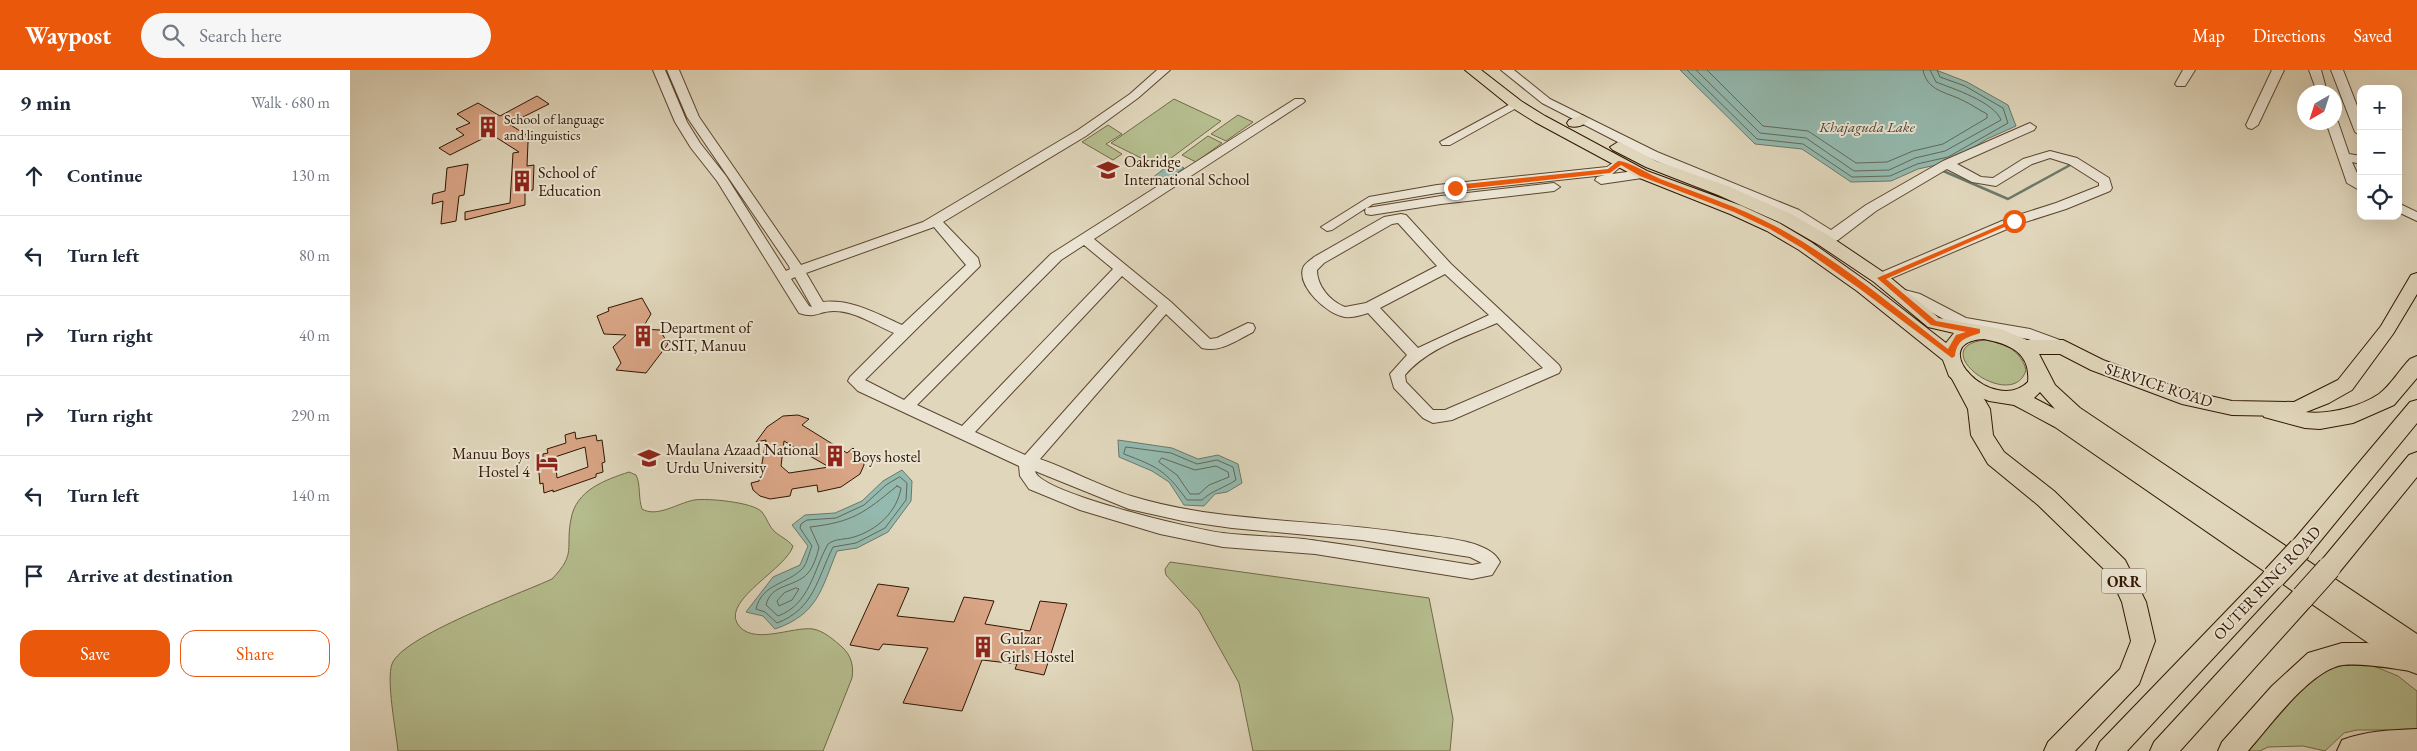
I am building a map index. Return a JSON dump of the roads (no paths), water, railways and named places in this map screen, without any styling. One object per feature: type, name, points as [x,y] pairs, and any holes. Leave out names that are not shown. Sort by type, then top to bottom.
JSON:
[{"type":"highway","points":[[2272,410],[2305,420],[2320,421],[2353,415],[2387,400],[2417,364]]},
{"type":"highway","name":"ORR","points":[[1961,377],[1979,409],[1982,435],[1986,446],[1996,458],[2046,498],[2117,567],[2134,602],[2143,641],[2130,676],[2057,751]]},
{"type":"highway","name":"OUTER RING ROAD","points":[[2109,751],[2300,549],[2417,408]]},
{"type":"highway","points":[[2163,751],[2330,568],[2417,462]]},
{"type":"highway","points":[[2231,751],[2281,694],[2316,661],[2342,654],[2415,656]]},
{"type":"main road","points":[[1472,70],[1516,104],[1642,174],[1736,210],[1772,227],[1805,246],[1863,287],[1952,356]]},
{"type":"main road","points":[[1491,70],[1513,74],[1531,99],[1578,121],[1651,164],[1754,203],[1829,239],[1934,323],[2004,337],[2022,347],[2035,360],[2045,387],[2054,399],[2415,656]]},
{"type":"main road","name":"SERVICE ROAD","points":[[2022,347],[2063,347],[2097,365],[2182,397],[2232,408],[2296,409],[2322,398],[2345,385],[2387,330],[2417,279]]},
{"type":"main road","points":[[1977,331],[1959,337],[1952,346],[1953,366],[1961,377],[1976,388],[1994,396],[2012,397],[2028,393],[2037,384],[2038,372]]},
{"type":"main road","points":[[2012,397],[2062,422],[2415,656]]},
{"type":"main road","points":[[2349,751],[2350,748],[2366,744],[2417,740]]},
{"type":"street","points":[[659,70],[681,122],[695,145],[722,178],[783,277],[813,310]]},
{"type":"street","points":[[674,70],[693,117],[798,272],[813,310]]},
{"type":"street","points":[[783,277],[935,221],[1082,133],[1134,96],[1164,70]]},
{"type":"street","points":[[2181,84],[2189,70]]},
{"type":"street","points":[[2252,125],[2278,70]]},
{"type":"street","points":[[2314,70],[2319,85]]},
{"type":"street","points":[[2337,70],[2360,130]]},
{"type":"street","points":[[906,407],[1048,264],[1065,250],[1086,239],[1299,101]]},
{"type":"street","points":[[1446,142],[1516,104]]},
{"type":"street","points":[[1829,239],[1871,208],[1947,164],[2030,127]]},
{"type":"street","points":[[2335,130],[2353,183],[2357,185]]},
{"type":"street","points":[[1880,278],[2014,221],[2104,189],[2107,185],[2105,181],[2074,160],[2058,155],[2036,157],[1996,182],[1990,183],[1974,180],[1947,164]]},
{"type":"street","points":[[2344,157],[2357,159]]},
{"type":"street","points":[[1344,246],[1330,234],[1327,227],[1370,201],[1437,189],[1610,171],[1620,162]]},
{"type":"street","points":[[1347,214],[1642,174]]},
{"type":"street","points":[[2402,209],[2417,217]]},
{"type":"street","points":[[1446,267],[1371,307],[1345,313],[1330,306],[1310,280],[1309,273],[1313,264],[1389,220],[1401,218],[1446,267],[1498,316],[1554,369],[1447,416],[1433,417],[1397,380],[1401,369],[1416,355],[1498,316]]},
{"type":"street","points":[[935,221],[973,261],[973,266],[855,381],[862,387],[965,433],[1027,464],[1038,465],[1129,502],[1182,514],[1232,521],[1362,533],[1470,550],[1484,554],[1492,562],[1486,570],[1472,572],[1315,547],[1264,545],[1205,537],[1160,527],[1086,505],[1035,484],[1028,476],[1027,464],[1166,305]]},
{"type":"street","points":[[1086,239],[1166,305],[1207,344],[1220,343],[1248,328]]},
{"type":"street","points":[[965,433],[1122,268]]},
{"type":"street","points":[[1897,293],[1915,297],[1964,323],[2030,334],[2063,347]]},
{"type":"street","points":[[813,310],[841,305],[904,332]]},
{"type":"street","points":[[1371,307],[1416,355]]},
{"type":"water","name":"Khajaguda Lake","points":[[1680,70],[1936,70],[1967,82],[2008,105],[2016,126],[1987,139],[1950,162],[1918,169],[1891,181],[1851,182],[1802,149],[1755,144]]},
{"type":"water","points":[[1173,162],[1184,168],[1163,183],[1152,178]]},
{"type":"water","points":[[1118,440],[1172,448],[1198,459],[1218,455],[1238,464],[1242,483],[1227,492],[1215,494],[1204,506],[1184,505],[1169,482],[1152,471],[1119,457]]},
{"type":"water","points":[[902,470],[912,481],[911,501],[888,532],[857,548],[837,551],[822,589],[801,616],[775,629],[763,616],[746,612],[773,577],[800,565],[808,546],[792,525],[805,515],[835,513],[862,501],[883,481]]},
{"type":"waterway","points":[[1941,170],[2008,199],[2072,164]]},
{"type":"place","name":"School of language and linguistics","points":[[488,127]]},
{"type":"place","name":"Oakridge International School","points":[[1108,170]]},
{"type":"place","name":"School of Education","points":[[522,181]]},
{"type":"place","name":"Department of CSIT, Manuu","points":[[643,336]]},
{"type":"place","name":"Boys hostel","points":[[835,456]]},
{"type":"place","name":"Maulana Azaad National Urdu University","points":[[649,458]]},
{"type":"place","name":"Manuu Boys Hostel 4","points":[[547,462]]},
{"type":"place","name":"Gulzar Girls Hostel","points":[[983,647]]}]
